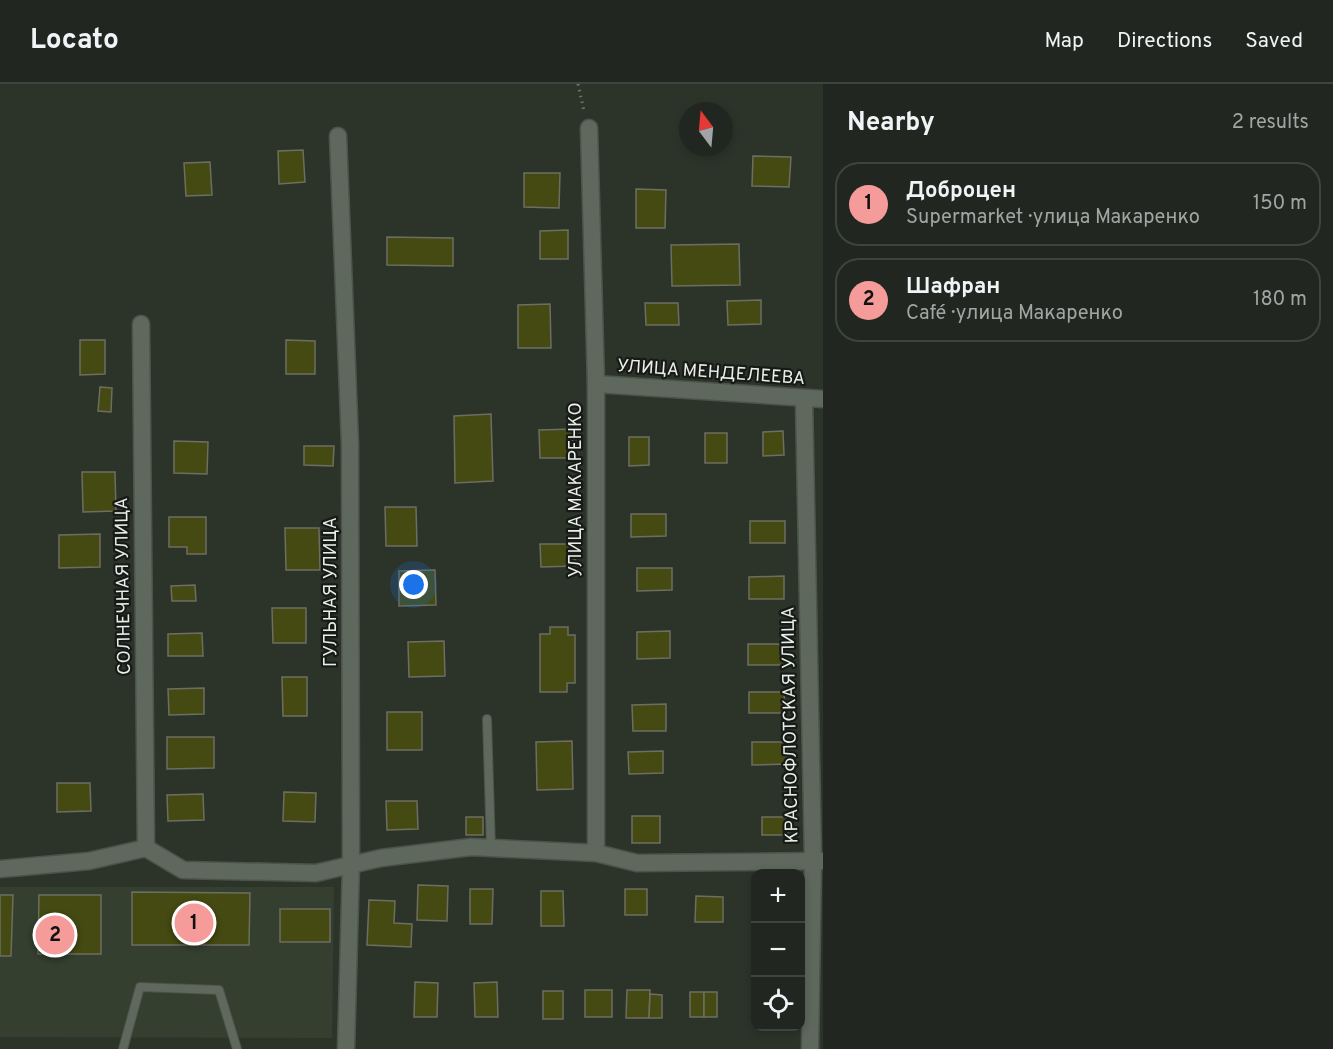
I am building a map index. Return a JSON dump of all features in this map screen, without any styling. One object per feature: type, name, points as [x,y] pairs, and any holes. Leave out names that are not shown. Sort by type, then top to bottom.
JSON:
[{"type":"street","name":"УЛИЦА МАКАРЕНКО","points":[[589,128],[596,384],[596,853]]},
{"type":"street","name":"ГУЛЬНАЯ УЛИЦА","points":[[338,136],[350,444],[351,864],[346,1049]]},
{"type":"street","name":"СОЛНЕЧНАЯ УЛИЦА","points":[[141,324],[146,848]]},
{"type":"street","name":"УЛИЦА МЕНДЕЛЕЕВА","points":[[596,384],[823,399]]},
{"type":"street","name":"КРАСНОФЛОТСКАЯ УЛИЦА","points":[[804,399],[818,861],[810,1049]]},
{"type":"street","points":[[0,869],[89,861],[146,848],[183,870],[316,873],[351,864],[471,847],[596,853],[637,863],[818,861]]},
{"type":"lane","points":[[488,719],[491,848]]},
{"type":"lane","points":[[123,1049],[140,987],[219,990],[237,1049]]},
{"type":"path","points":[[578,84],[589,128]]},
{"type":"shaded area","points":[[0,887],[334,887],[332,1038],[0,1037]]},
{"type":"building","points":[[303,150],[305,182],[279,184],[278,151]]},
{"type":"building","points":[[753,156],[791,157],[789,187],[752,186]]},
{"type":"building","points":[[210,162],[212,195],[186,196],[184,163]]},
{"type":"building","points":[[524,173],[560,173],[559,208],[524,207]]},
{"type":"building","points":[[636,189],[666,190],[665,228],[636,228]]},
{"type":"building","points":[[568,230],[568,259],[540,259],[540,231]]},
{"type":"building","points":[[387,237],[453,238],[453,266],[387,265]]},
{"type":"building","points":[[739,244],[740,285],[672,286],[671,245]]},
{"type":"building","points":[[761,300],[761,324],[728,325],[727,301]]},
{"type":"building","points":[[645,303],[678,303],[679,325],[646,325]]},
{"type":"building","points":[[550,304],[551,348],[518,348],[518,305]]},
{"type":"building","points":[[80,340],[105,340],[105,374],[80,375]]},
{"type":"building","points":[[286,340],[315,341],[315,374],[286,374]]},
{"type":"building","points":[[100,387],[112,388],[111,412],[98,411]]},
{"type":"building","points":[[491,414],[493,481],[455,483],[454,416]]},
{"type":"building","points":[[572,429],[573,458],[540,458],[539,430]]},
{"type":"building","points":[[783,431],[784,455],[763,456],[763,432]]},
{"type":"building","points":[[705,433],[727,433],[727,463],[705,463]]},
{"type":"building","points":[[629,437],[649,437],[649,465],[629,466]]},
{"type":"building","points":[[174,441],[208,442],[207,474],[174,473]]},
{"type":"building","points":[[304,446],[334,446],[333,466],[304,465]]},
{"type":"building","points":[[82,472],[115,472],[116,511],[83,512]]},
{"type":"building","points":[[385,507],[416,507],[417,546],[386,546]]},
{"type":"building","points":[[631,514],[666,514],[666,536],[631,537]]},
{"type":"building","points":[[169,517],[206,517],[206,554],[187,554],[187,547],[169,547]]},
{"type":"building","points":[[750,521],[785,521],[785,543],[750,543]]},
{"type":"building","points":[[285,528],[319,528],[320,570],[286,570]]},
{"type":"building","points":[[100,534],[100,567],[59,568],[59,535]]},
{"type":"building","points":[[540,544],[575,544],[575,566],[541,567]]},
{"type":"building","points":[[637,568],[672,568],[672,590],[637,591]]},
{"type":"building","points":[[435,570],[436,605],[399,606],[399,571]]},
{"type":"building","points":[[784,576],[784,599],[749,599],[749,577]]},
{"type":"building","points":[[195,585],[196,601],[172,601],[171,586]]},
{"type":"building","points":[[272,608],[306,608],[306,643],[273,643]]},
{"type":"building","points":[[550,627],[568,627],[568,635],[575,635],[575,683],[567,683],[567,692],[540,692],[540,634],[550,634]]},
{"type":"building","points":[[670,631],[670,658],[637,659],[637,632]]},
{"type":"building","points":[[202,633],[203,656],[168,656],[168,634]]},
{"type":"building","points":[[444,641],[445,676],[409,677],[408,642]]},
{"type":"building","points":[[748,644],[784,644],[784,665],[748,665]]},
{"type":"building","points":[[282,677],[307,677],[307,716],[283,716]]},
{"type":"building","points":[[204,688],[204,714],[169,715],[168,689]]},
{"type":"building","points":[[749,692],[784,692],[785,713],[749,713]]},
{"type":"building","points":[[666,704],[666,731],[633,731],[632,705]]},
{"type":"building","points":[[387,712],[422,712],[422,750],[387,750]]},
{"type":"building","points":[[167,737],[214,737],[214,768],[167,769]]},
{"type":"building","points":[[572,741],[573,789],[537,790],[536,742]]},
{"type":"building","points":[[752,742],[787,742],[787,764],[752,765]]},
{"type":"building","points":[[663,751],[663,773],[629,774],[628,752]]},
{"type":"building","points":[[57,783],[90,783],[91,811],[57,812]]},
{"type":"building","points":[[284,792],[316,793],[315,822],[283,821]]},
{"type":"building","points":[[203,794],[204,820],[168,821],[167,795]]},
{"type":"building","points":[[386,801],[417,801],[418,829],[387,830]]},
{"type":"building","points":[[632,816],[660,816],[660,843],[632,843]]},
{"type":"building","points":[[466,817],[483,817],[483,835],[466,835]]},
{"type":"building","points":[[762,817],[788,817],[788,835],[762,835]]},
{"type":"building","points":[[418,885],[448,886],[447,921],[417,920]]},
{"type":"building","points":[[470,889],[493,889],[492,924],[470,924]]},
{"type":"building","points":[[625,889],[647,889],[647,915],[625,915]]},
{"type":"building","points":[[541,891],[563,891],[564,926],[541,926]]},
{"type":"building","points":[[132,892],[250,893],[249,945],[132,945]]},
{"type":"building","points":[[0,895],[13,895],[11,956],[0,956]]},
{"type":"building","points":[[39,895],[101,895],[101,954],[38,954]]},
{"type":"building","points":[[696,896],[723,897],[723,922],[695,922]]},
{"type":"building","points":[[369,900],[395,901],[394,923],[412,924],[411,947],[367,945]]},
{"type":"building","points":[[280,909],[330,909],[330,942],[280,942]]},
{"type":"building","points":[[415,982],[438,983],[437,1017],[414,1017]]},
{"type":"building","points":[[497,982],[498,1017],[475,1017],[474,983]]},
{"type":"building","points":[[585,990],[612,990],[612,1017],[585,1017]]},
{"type":"building","points":[[627,990],[650,990],[649,1018],[626,1018]]},
{"type":"building","points":[[543,991],[563,991],[563,1019],[543,1019]]},
{"type":"building","points":[[690,992],[704,992],[704,1017],[690,1017]]},
{"type":"building","points":[[704,992],[717,992],[717,1017],[704,1017]]},
{"type":"building","points":[[650,994],[662,995],[662,1018],[649,1018]]},
{"type":"place","name":"Доброцен","points":[[194,923]]},
{"type":"place","name":"Шафран","points":[[55,935]]}]
